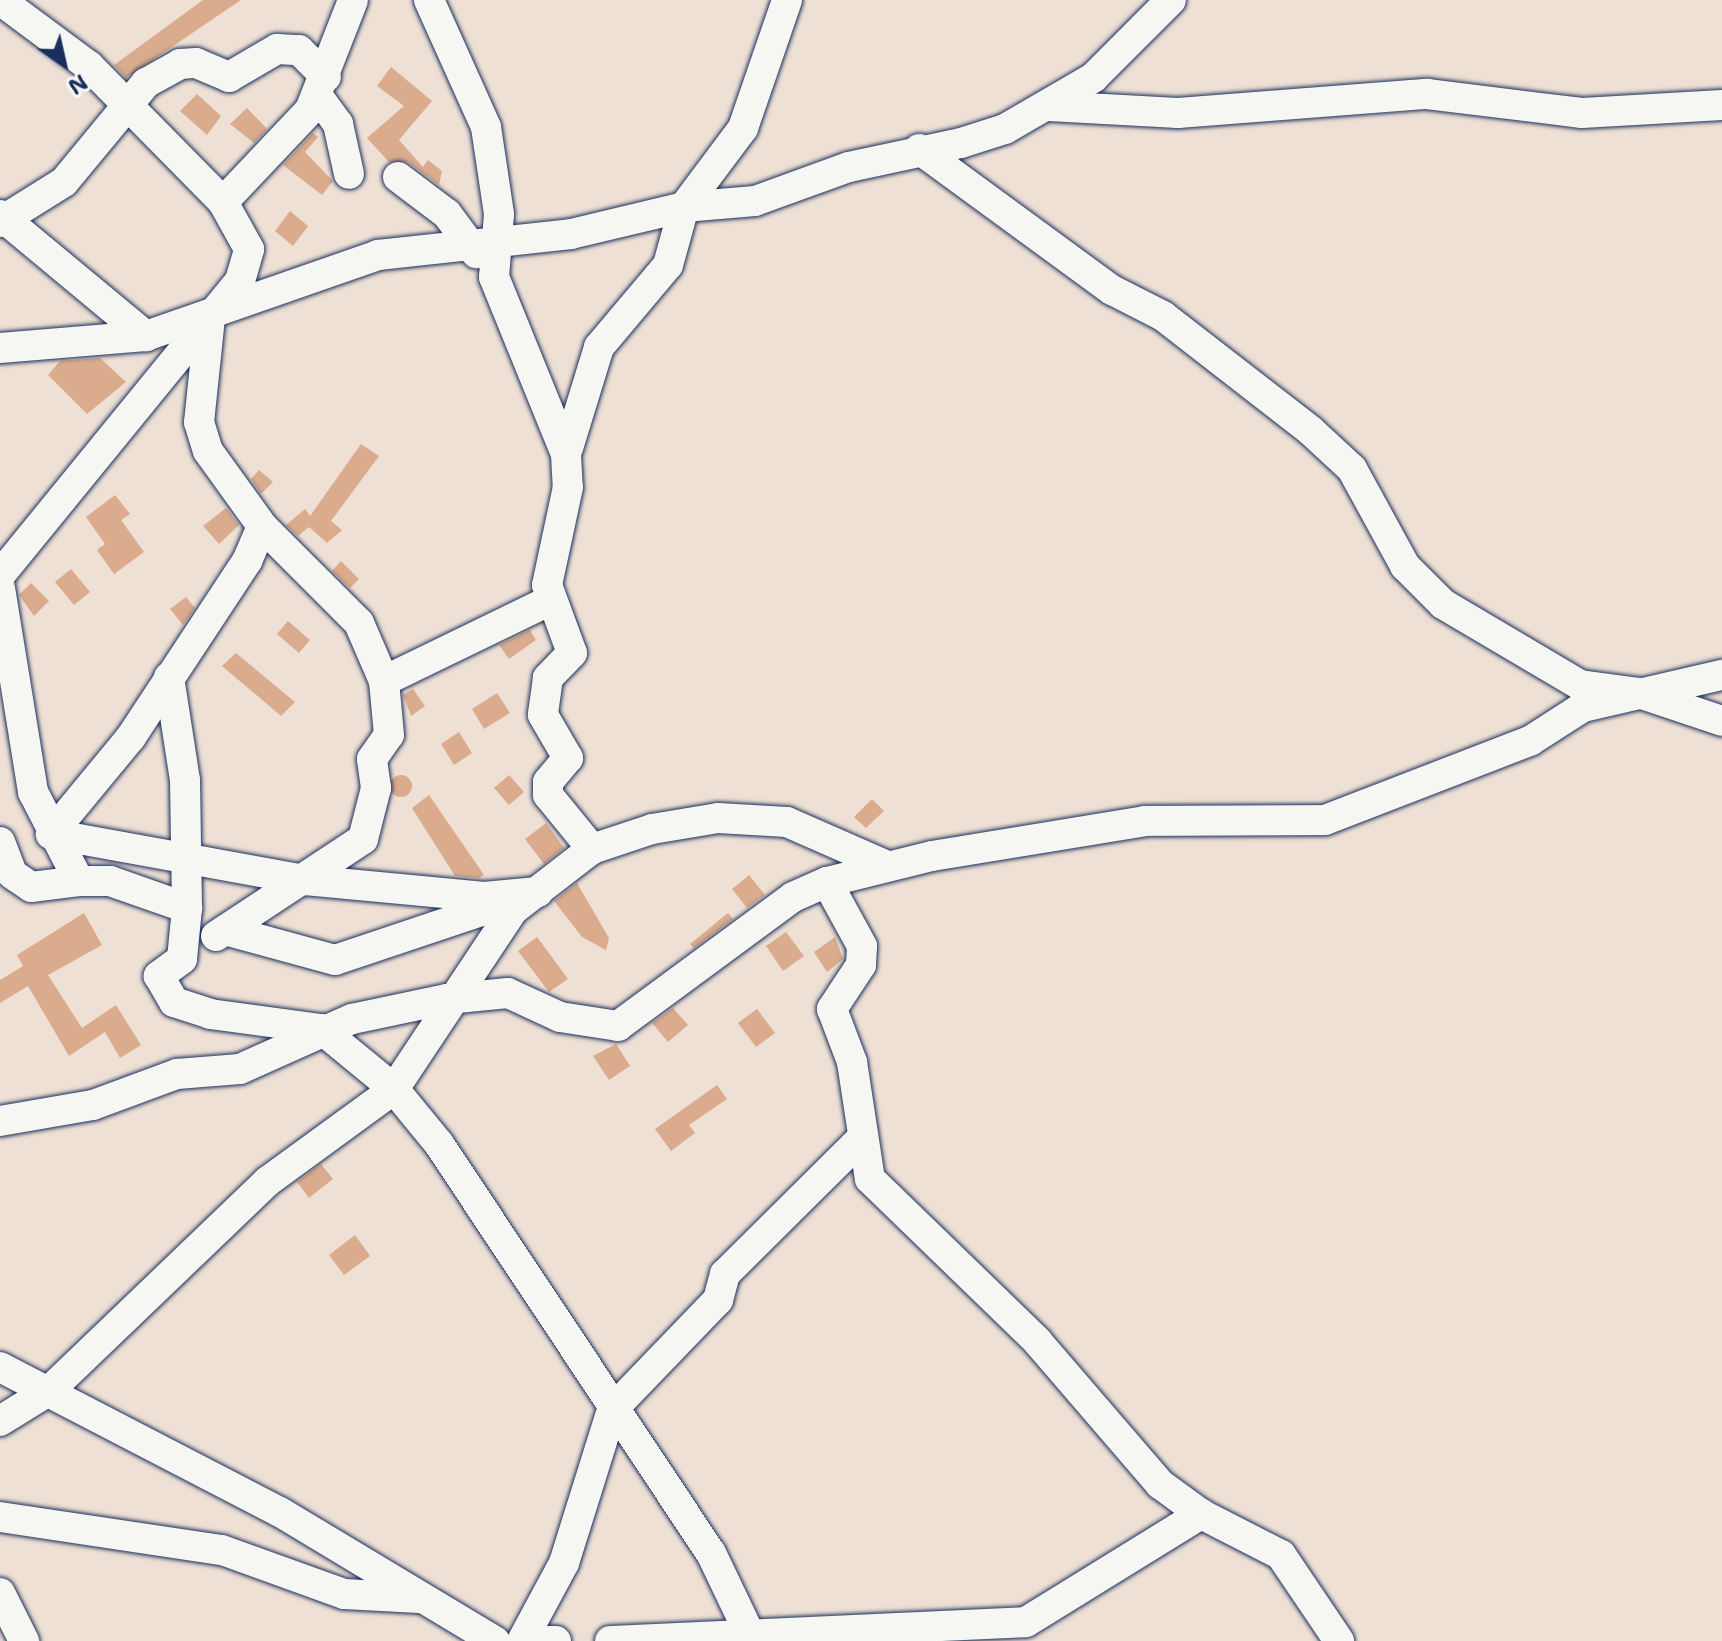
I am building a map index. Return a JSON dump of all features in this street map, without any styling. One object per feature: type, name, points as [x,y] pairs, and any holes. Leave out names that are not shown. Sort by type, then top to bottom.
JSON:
[{"type":"street","points":[[0,0],[89,66],[124,105],[223,202],[249,249],[240,281],[0,575]]},
{"type":"street","points":[[223,202],[322,86],[353,0]]},
{"type":"street","points":[[429,0],[486,127],[483,243],[566,454]]},
{"type":"street","points":[[592,849],[548,795],[548,782],[568,758],[543,715],[542,695],[572,653],[551,600],[566,454],[599,347],[668,265],[684,207],[743,128],[787,0]]},
{"type":"street","points":[[0,348],[146,336],[210,318],[325,269],[432,244],[483,243],[684,207],[755,201],[919,149],[1005,129],[1093,78],[1171,0]]},
{"type":"street","points":[[146,336],[2,219],[64,182],[124,105],[180,64],[196,63],[229,77],[277,49],[299,50],[322,86],[338,124],[349,174]]},
{"type":"street","points":[[1049,106],[1178,113],[1427,94],[1582,113],[1722,105]]},
{"type":"street","points":[[919,149],[1112,290],[1163,316],[1311,431],[1352,469],[1405,566],[1443,604],[1580,685],[1639,693],[1722,721]]},
{"type":"street","points":[[398,177],[483,243]]},
{"type":"street","points":[[210,318],[199,422],[208,451],[262,526],[359,623],[384,681],[389,735],[372,759],[372,818],[363,839],[159,976],[174,1002],[210,1014],[321,1029],[394,1089],[439,1144],[612,1410],[711,1553],[751,1637]]},
{"type":"street","points":[[51,834],[169,677],[247,561],[262,526]]},
{"type":"street","points":[[0,588],[33,792],[51,834],[79,881]]},
{"type":"street","points":[[384,681],[551,600]]},
{"type":"street","points":[[0,1121],[93,1105],[177,1074],[240,1069],[321,1029],[447,999],[508,993],[575,1021],[618,1026],[793,897],[827,882],[885,865],[1145,821],[1325,820],[1530,741],[1583,707],[1722,675]]},
{"type":"street","points":[[169,677],[185,780],[187,908],[182,959]]},
{"type":"street","points":[[0,1421],[50,1390],[268,1181],[394,1089],[447,999],[513,910],[592,849],[652,829],[718,818],[787,822],[885,865]]},
{"type":"street","points":[[51,834],[305,880],[484,897],[538,892]]},
{"type":"street","points":[[0,842],[12,874],[31,887],[110,881],[187,908]]},
{"type":"street","points":[[827,882],[862,946],[861,965],[832,1009],[852,1062],[860,1140],[881,1193],[1037,1341],[1160,1484],[1201,1514],[1281,1555],[1339,1641]]},
{"type":"street","points":[[225,930],[335,960],[538,892]]},
{"type":"street","points":[[522,1641],[564,1563],[612,1410],[718,1300],[725,1274],[860,1140]]},
{"type":"street","points":[[0,1367],[50,1390],[280,1512],[495,1641]]},
{"type":"street","points":[[610,1641],[751,1637],[1026,1622],[1201,1514]]},
{"type":"street","points":[[0,1517],[222,1550],[344,1594],[423,1598]]},
{"type":"street","points":[[0,1593],[24,1641]]},
{"type":"street","points":[[548,1641],[556,1641]]},
{"type":"building","points":[[203,0],[241,0],[126,78],[114,65]]},
{"type":"building","points":[[391,67],[432,101],[399,140],[423,167],[428,160],[442,171],[439,185],[408,162],[389,162],[367,138],[404,106],[377,86]]},
{"type":"building","points":[[197,94],[221,116],[207,135],[180,111]]},
{"type":"building","points":[[247,108],[267,129],[254,143],[230,124]]},
{"type":"building","points":[[313,133],[318,137],[305,152],[333,181],[322,195],[283,165]]},
{"type":"building","points":[[290,211],[308,226],[293,246],[275,231]]},
{"type":"building","points":[[100,358],[126,382],[87,414],[48,375],[60,361]]},
{"type":"building","points":[[361,444],[379,456],[331,521],[342,530],[327,543],[309,527],[298,536],[286,525],[305,509],[310,516]]},
{"type":"building","points":[[259,470],[273,482],[261,494],[251,479]]},
{"type":"building","points":[[115,495],[130,514],[121,520],[144,552],[114,574],[97,550],[105,544],[86,517]]},
{"type":"building","points":[[226,508],[239,525],[219,544],[203,526]]},
{"type":"building","points":[[341,561],[359,579],[350,588],[332,571]]},
{"type":"building","points":[[71,569],[90,592],[74,605],[55,582]]},
{"type":"building","points":[[31,583],[49,601],[34,616],[19,595]]},
{"type":"building","points":[[186,597],[195,608],[183,625],[170,609]]},
{"type":"building","points":[[288,621],[310,640],[299,653],[277,634]]},
{"type":"building","points":[[530,630],[536,640],[509,659],[499,645]]},
{"type":"building","points":[[236,653],[295,702],[281,716],[222,666]]},
{"type":"building","points":[[413,689],[425,706],[411,716],[403,695]]},
{"type":"building","points":[[497,693],[510,713],[484,729],[472,709]]},
{"type":"building","points":[[459,732],[472,753],[454,765],[441,744]]},
{"type":"building","points":[[401,775],[409,778],[412,786],[409,794],[401,797],[393,794],[390,786],[393,778]]},
{"type":"building","points":[[509,775],[524,792],[509,805],[494,788]]},
{"type":"building","points":[[429,795],[484,875],[479,878],[455,876],[412,808]]},
{"type":"building","points":[[872,799],[884,811],[866,828],[854,817]]},
{"type":"building","points":[[546,823],[564,848],[544,864],[525,839]]},
{"type":"building","points":[[749,875],[765,895],[747,908],[732,889]]},
{"type":"building","points":[[577,883],[609,938],[606,950],[582,937],[554,901]]},
{"type":"building","points":[[84,913],[102,945],[48,975],[82,1028],[116,1005],[141,1045],[120,1058],[105,1032],[69,1056],[28,986],[0,1003],[0,980],[23,966],[17,955]]},
{"type":"building","points":[[728,913],[733,919],[694,948],[690,944]]},
{"type":"building","points":[[786,932],[804,956],[783,971],[766,946]]},
{"type":"building","points":[[537,937],[568,979],[549,992],[518,951]]},
{"type":"building","points":[[835,937],[843,959],[827,972],[814,952]]},
{"type":"building","points":[[673,1008],[688,1025],[668,1042],[652,1023]]},
{"type":"building","points":[[757,1009],[775,1033],[756,1047],[738,1023]]},
{"type":"building","points":[[616,1044],[630,1066],[609,1080],[593,1056]]},
{"type":"building","points":[[717,1085],[727,1099],[689,1125],[695,1133],[671,1151],[655,1129]]},
{"type":"building","points":[[321,1164],[333,1179],[309,1198],[297,1182]]},
{"type":"building","points":[[355,1235],[370,1256],[344,1275],[329,1255]]}]
